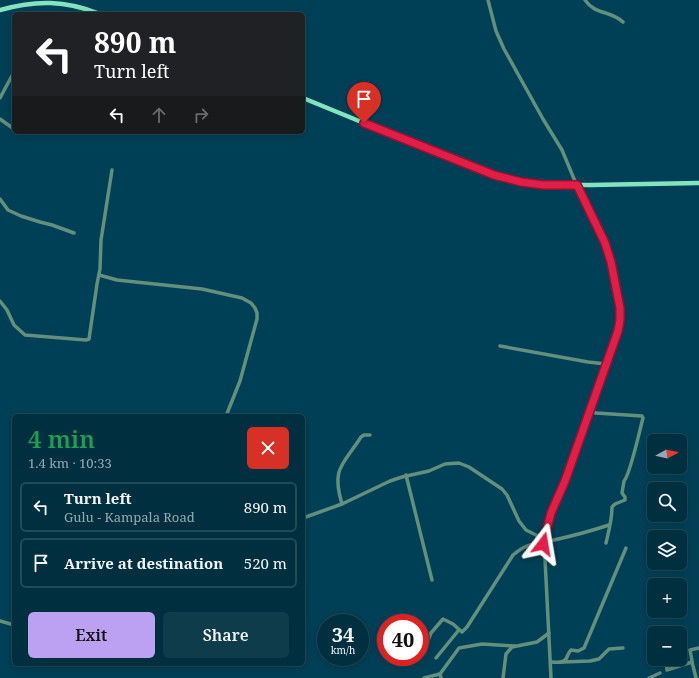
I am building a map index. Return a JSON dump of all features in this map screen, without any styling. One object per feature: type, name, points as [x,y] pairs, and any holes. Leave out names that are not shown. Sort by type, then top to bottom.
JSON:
[{"type":"main road","points":[[0,10],[40,2],[86,8],[95,12]]},
{"type":"main road","points":[[305,99],[494,175],[521,182],[544,185],[699,183]]},
{"type":"street","points":[[488,0],[496,31],[504,49],[562,150],[607,249],[620,308],[618,331],[565,481],[551,513],[543,541],[551,678]]},
{"type":"street","points":[[585,0],[596,10],[617,17],[623,22]]},
{"type":"street","points":[[0,98],[12,79]]},
{"type":"street","points":[[0,119],[12,128]]},
{"type":"street","points":[[0,301],[7,310],[14,326],[25,335],[88,340],[99,274],[101,240],[112,170]]},
{"type":"street","points":[[0,199],[8,210],[14,213],[52,225],[74,234]]},
{"type":"street","points":[[99,274],[118,280],[202,289],[242,298],[251,303],[257,313],[257,320],[240,381],[227,414]]},
{"type":"street","points":[[500,346],[606,364]]},
{"type":"street","points":[[590,411],[596,413],[642,416],[643,418],[629,470],[626,479],[624,480],[622,493],[625,500],[615,504],[612,507],[613,518],[609,525],[610,530],[606,543]]},
{"type":"street","points":[[342,504],[337,481],[337,474],[340,466],[361,437],[364,435],[370,435]]},
{"type":"street","points":[[305,517],[342,504],[406,475],[429,471],[445,464],[459,463],[502,489],[507,495],[519,521],[526,530],[543,541]]},
{"type":"street","points":[[406,475],[432,580]]},
{"type":"street","points":[[436,658],[458,631],[462,632],[467,627],[513,555],[522,547],[532,543],[609,525]]},
{"type":"street","points":[[562,662],[566,659],[571,650],[578,651],[584,648],[626,548]]},
{"type":"street","points":[[429,638],[431,633],[443,619],[453,624],[458,631]]},
{"type":"street","points":[[0,621],[12,624]]},
{"type":"street","points":[[424,678],[441,676],[457,650],[461,647],[482,644],[515,646],[536,642],[549,634]]},
{"type":"street","points":[[503,678],[506,654],[512,647],[515,646]]},
{"type":"street","points":[[550,662],[590,661],[599,659],[609,649],[623,648]]},
{"type":"street","points":[[692,661],[690,650],[699,648]]},
{"type":"street","points":[[687,664],[692,662],[696,678]]},
{"type":"street","points":[[667,666],[667,670],[680,666]]},
{"type":"street","points":[[650,678],[660,673]]},
{"type":"route","points":[[364,123],[494,175],[521,182],[544,185],[577,185],[605,243],[611,262],[620,308],[618,331],[565,481],[551,513],[543,544]]}]
